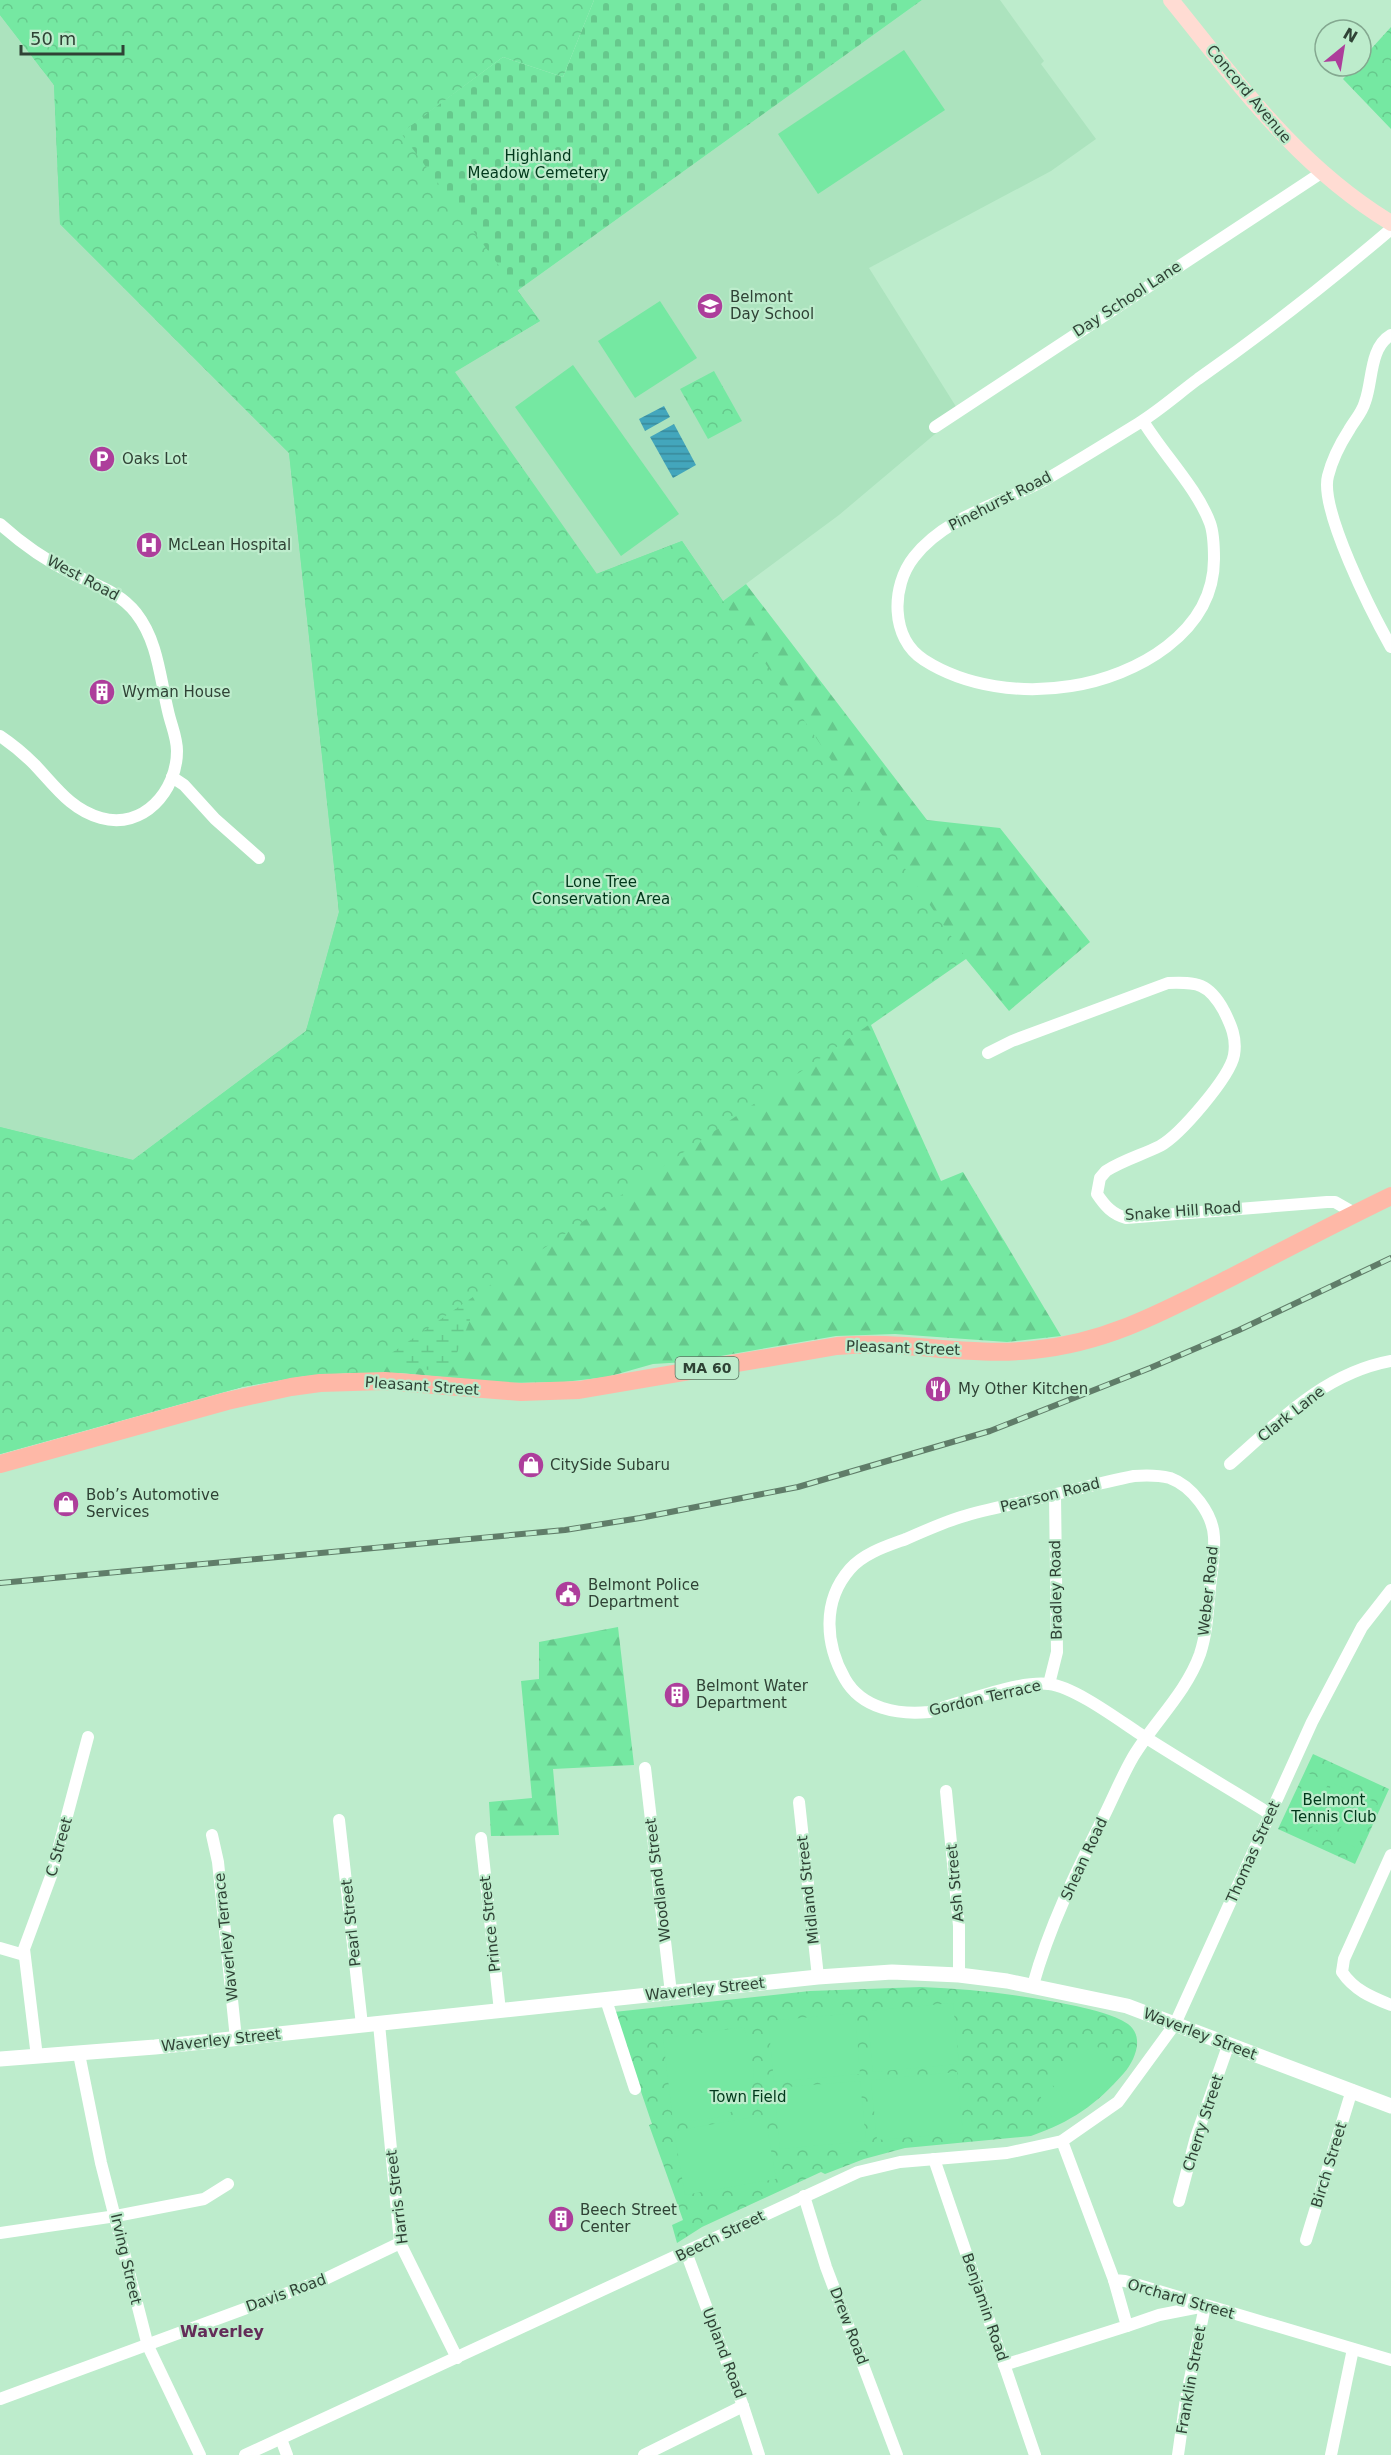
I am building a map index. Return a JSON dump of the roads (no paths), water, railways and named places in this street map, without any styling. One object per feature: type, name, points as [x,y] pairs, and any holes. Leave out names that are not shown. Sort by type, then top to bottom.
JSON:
[{"type":"main road","name":"Concord Avenue","points":[[1172,0],[1266,117],[1321,173],[1369,210],[1391,223]]},
{"type":"main road","name":"Pleasant Street","points":[[0,1464],[244,1396],[320,1383],[385,1381],[522,1392],[579,1390],[837,1346],[880,1344],[1007,1352],[1065,1346],[1107,1335],[1155,1315],[1391,1196]]},
{"type":"street","name":"Day School Lane","points":[[935,427],[1321,173]]},
{"type":"street","name":"Pinehurst Road","points":[[1143,421],[1158,447],[1190,488],[1210,523],[1214,542],[1214,568],[1208,596],[1192,623],[1146,662],[1107,678],[1069,687],[1012,688],[969,681],[939,670],[916,655],[902,634],[896,607],[901,580],[912,559],[927,543],[948,525],[1045,479],[1143,421],[1250,342],[1339,273],[1391,229]]},
{"type":"street","points":[[1391,335],[1382,343],[1377,354],[1366,400],[1340,445],[1328,474],[1326,487],[1329,503],[1352,568],[1391,647]]},
{"type":"street","name":"West Road","points":[[0,524],[39,555],[125,601],[141,620],[150,637],[176,738],[176,761],[172,777],[163,795],[144,813],[120,821],[104,819],[86,813],[71,803],[34,764],[0,736]]},
{"type":"street","points":[[172,777],[184,784],[215,819],[259,858]]},
{"type":"street","name":"Snake Hill Road","points":[[988,1053],[1012,1041],[1168,983],[1195,982],[1214,996],[1233,1028],[1235,1044],[1232,1061],[1221,1081],[1177,1134],[1160,1145],[1106,1171],[1100,1178],[1097,1194],[1103,1204],[1112,1212],[1126,1218],[1327,1202],[1335,1202],[1356,1214]]},
{"type":"street","name":"Clark Lane","points":[[1230,1464],[1312,1394],[1357,1370],[1391,1361]]},
{"type":"street","name":"Pearson Road","points":[[862,1559],[878,1550],[961,1517],[1134,1476],[1163,1476],[1179,1483],[1199,1501],[1207,1513],[1214,1536]]},
{"type":"street","name":"Bradley Road","points":[[1049,1684],[1057,1652],[1055,1495]]},
{"type":"street","name":"Weber Road","points":[[1147,1738],[1187,1682],[1200,1653],[1208,1617],[1214,1536]]},
{"type":"street","name":"Gordon Terrace","points":[[862,1559],[850,1570],[835,1596],[829,1615],[829,1636],[844,1677],[856,1693],[866,1700],[886,1710],[914,1714],[929,1712],[1010,1689],[1049,1684],[1093,1704],[1270,1814]]},
{"type":"street","name":"Thomas Street","points":[[1175,2024],[1312,1722],[1362,1627],[1391,1590]]},
{"type":"street","name":"C Street","points":[[24,1955],[26,1943],[56,1858],[88,1737]]},
{"type":"street","name":"Shean Road","points":[[1034,1985],[1042,1953],[1083,1858],[1134,1756],[1147,1738]]},
{"type":"street","name":"Woodland Street","points":[[645,1768],[671,1993]]},
{"type":"street","name":"Ash Street","points":[[946,1791],[959,1926],[959,1975]]},
{"type":"street","name":"Midland Street","points":[[799,1802],[818,1977]]},
{"type":"street","name":"Pearl Street","points":[[339,1820],[362,2025]]},
{"type":"street","name":"Waverley Terrace","points":[[212,1835],[218,1862],[236,2039]]},
{"type":"street","name":"Prince Street","points":[[481,1838],[500,2011]]},
{"type":"street","points":[[1391,1855],[1344,1959],[1342,1972],[1350,1984],[1391,2005]]},
{"type":"street","points":[[0,1948],[24,1955],[37,2057]]},
{"type":"street","name":"Waverley Street","points":[[0,2059],[236,2039],[818,1977],[892,1972],[959,1975],[1034,1985],[1127,2006],[1391,2106]]},
{"type":"street","points":[[606,2000],[635,2089]]},
{"type":"street","name":"Harris Street","points":[[380,2024],[400,2243],[457,2358]]},
{"type":"street","name":"Beech Street","points":[[246,2455],[858,2172],[900,2162],[1007,2153],[1062,2141],[1118,2102],[1175,2024]]},
{"type":"street","name":"Cherry Street","points":[[1179,2201],[1196,2137],[1228,2046]]},
{"type":"street","name":"Irving Street","points":[[79,2054],[101,2163],[148,2346],[200,2455]]},
{"type":"street","name":"Birch Street","points":[[1306,2240],[1352,2090]]},
{"type":"street","name":"Orchard Street","points":[[1062,2141],[1114,2280],[1125,2281],[1391,2360]]},
{"type":"street","name":"Benjamin Road","points":[[934,2159],[1035,2455]]},
{"type":"street","points":[[0,2233],[116,2216],[204,2199],[228,2184]]},
{"type":"street","name":"Drew Road","points":[[804,2196],[826,2267],[897,2455]]},
{"type":"street","name":"Davis Road","points":[[0,2399],[322,2280],[400,2243]]},
{"type":"street","name":"Upland Road","points":[[686,2252],[759,2455]]},
{"type":"street","points":[[1114,2280],[1127,2326]]},
{"type":"street","points":[[1005,2365],[1159,2315],[1205,2306]]},
{"type":"street","name":"Franklin Street","points":[[1178,2455],[1186,2398],[1205,2306]]},
{"type":"street","points":[[1331,2455],[1353,2349]]},
{"type":"street","points":[[644,2455],[743,2406]]},
{"type":"street","points":[[281,2439],[287,2455]]},
{"type":"water","points":[[664,406],[670,417],[645,431],[639,419]]},
{"type":"water","points":[[674,424],[696,465],[673,478],[650,437]]},
{"type":"railway","points":[[0,1583],[565,1530],[640,1518],[798,1487],[990,1431],[1239,1330],[1391,1258]]},
{"type":"place","name":"Belmont Day School","points":[[710,306]]},
{"type":"place","name":"Oaks Lot","points":[[102,459]]},
{"type":"place","name":"McLean Hospital","points":[[149,545]]},
{"type":"place","name":"Wyman House","points":[[102,692]]},
{"type":"place","name":"My Other Kitchen","points":[[938,1389]]},
{"type":"place","name":"CitySide Subaru","points":[[531,1465]]},
{"type":"place","name":"Bob’s Automotive Services","points":[[66,1504]]},
{"type":"place","name":"Belmont Police Department","points":[[568,1594]]},
{"type":"place","name":"Belmont Water Department","points":[[677,1695]]},
{"type":"place","name":"Beech Street Center","points":[[561,2219]]},
{"type":"district","name":"Waverley","points":[[222,2331]]},
{"type":"park label","name":"Highland Meadow Cemetery","points":[[538,164]]},
{"type":"park label","name":"Lone Tree Conservation Area","points":[[601,890]]},
{"type":"park label","name":"Belmont Tennis Club","points":[[1334,1808]]},
{"type":"park label","name":"Town Field","points":[[748,2097]]}]
